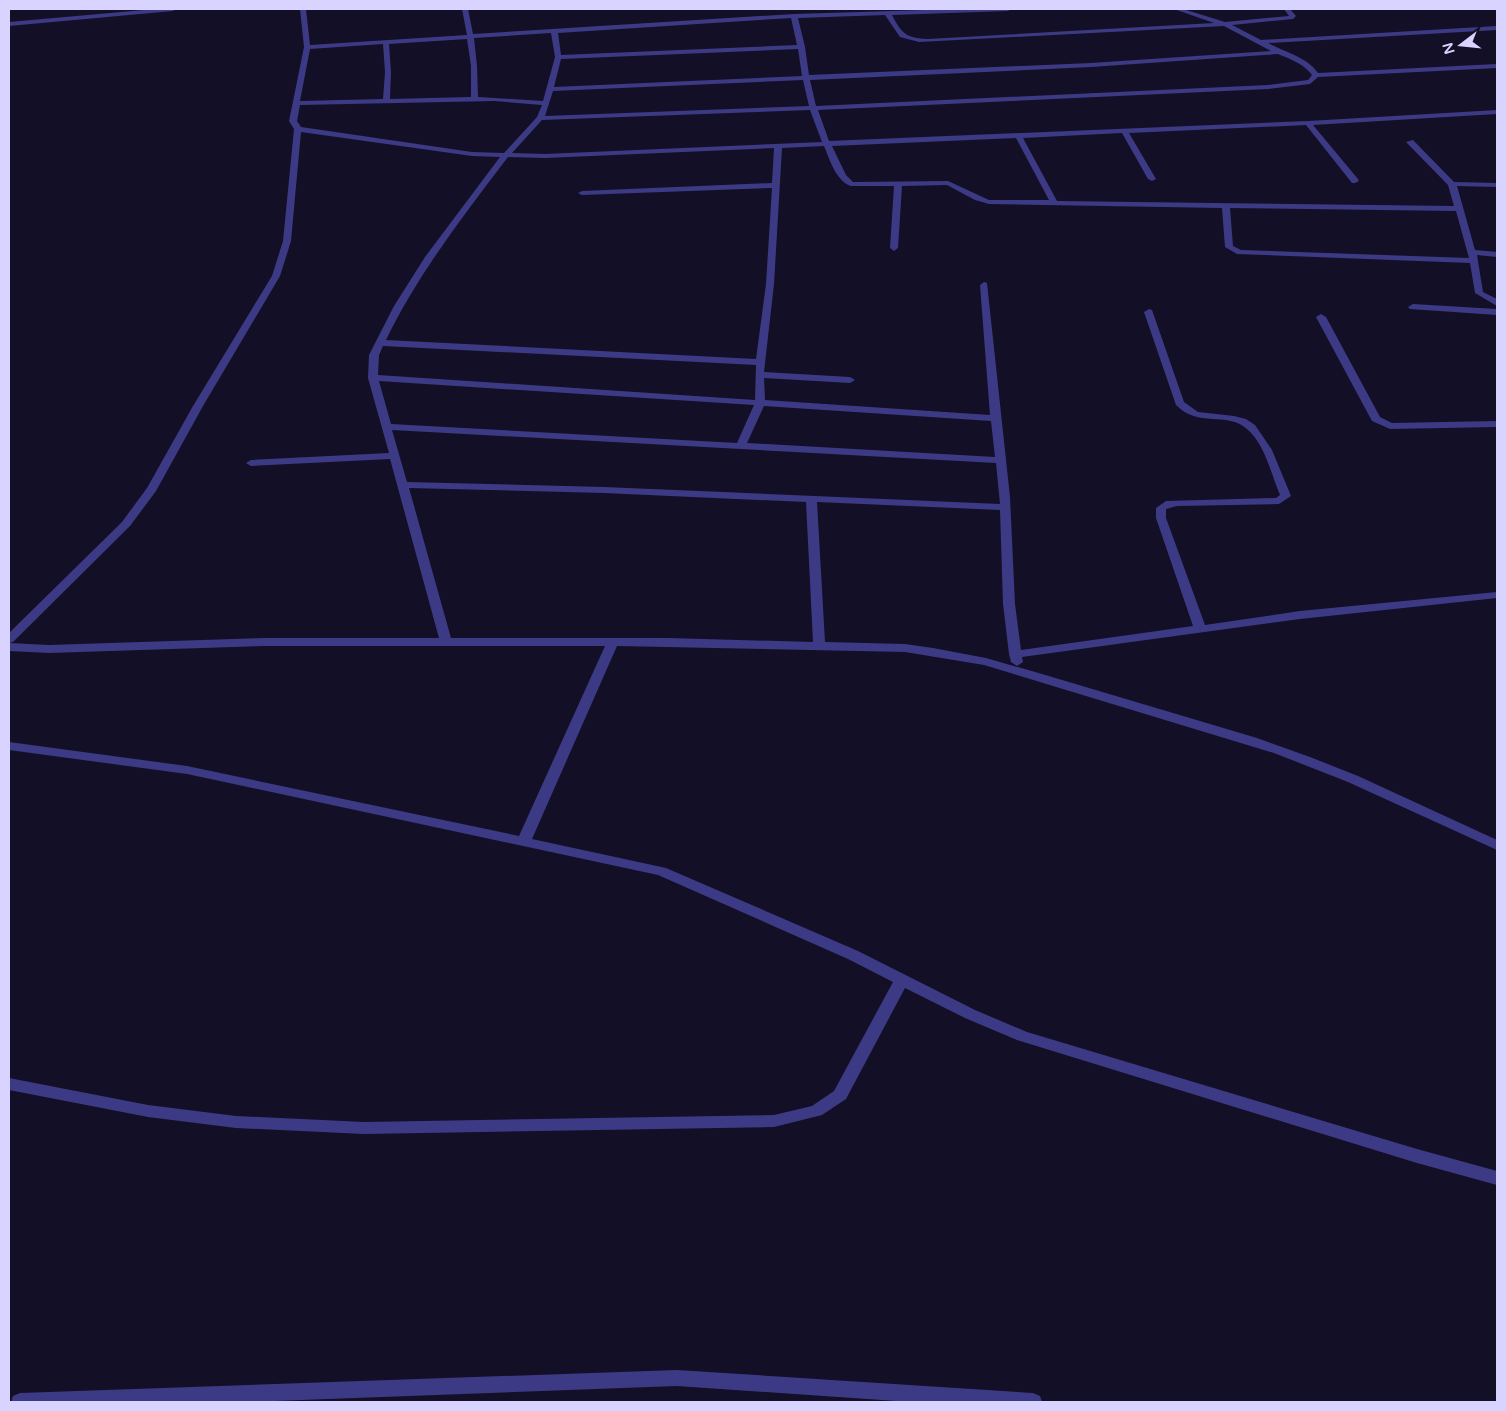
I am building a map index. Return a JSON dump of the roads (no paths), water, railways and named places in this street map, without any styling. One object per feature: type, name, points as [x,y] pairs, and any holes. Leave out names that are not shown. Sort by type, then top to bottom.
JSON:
[{"type":"street","points":[[9,24],[174,9]]},
{"type":"street","points":[[9,639],[126,524],[147,496],[276,276],[287,241],[298,129],[293,121],[307,47],[303,9]]},
{"type":"street","points":[[465,9],[476,86],[474,100]]},
{"type":"street","points":[[307,47],[470,35],[794,16],[1008,9]]},
{"type":"street","points":[[1176,9],[1225,24],[1300,61],[1311,68],[1316,75]]},
{"type":"street","points":[[888,14],[899,34],[905,38],[928,41],[1225,24],[1291,18],[1293,16],[1287,9]]},
{"type":"street","points":[[794,16],[814,108],[826,143],[847,183],[860,186],[948,183],[982,202],[1460,209]]},
{"type":"street","points":[[1259,42],[1497,28]]},
{"type":"street","points":[[446,643],[373,378],[374,355],[398,306],[428,257],[505,156],[540,118],[546,103],[558,57],[554,31]]},
{"type":"street","points":[[386,42],[388,72],[386,100]]},
{"type":"street","points":[[558,57],[802,48]]},
{"type":"street","points":[[549,89],[1081,65],[1279,52]]},
{"type":"street","points":[[540,118],[814,108],[1268,87],[1310,82],[1316,75],[1497,66]]},
{"type":"street","points":[[295,103],[386,100],[474,100],[546,103]]},
{"type":"street","points":[[298,129],[472,154],[555,156],[1308,123],[1497,112]]},
{"type":"street","points":[[1308,123],[1355,181]]},
{"type":"street","points":[[1124,131],[1152,179]]},
{"type":"street","points":[[1018,135],[1054,204]]},
{"type":"street","points":[[1410,142],[1452,184],[1473,256],[1479,293],[1497,303]]},
{"type":"street","points":[[741,446],[760,403],[759,375],[770,284],[778,145]]},
{"type":"street","points":[[894,248],[898,184]]},
{"type":"street","points":[[1452,184],[1497,185]]},
{"type":"street","points":[[582,193],[775,185]]},
{"type":"street","points":[[1226,206],[1229,246],[1240,252],[1473,256],[1497,254]]},
{"type":"street","points":[[984,285],[1005,507],[1009,604],[1018,670]]},
{"type":"street","points":[[1413,306],[1497,312]]},
{"type":"street","points":[[1149,312],[1182,408],[1196,415],[1231,418],[1250,426],[1260,439],[1286,496],[1279,501],[1177,503],[1166,504],[1161,508],[1161,518],[1200,628]]},
{"type":"street","points":[[1321,317],[1376,419],[1382,424],[1390,426],[1497,424]]},
{"type":"street","points":[[380,343],[761,362]]},
{"type":"street","points":[[759,375],[850,380]]},
{"type":"street","points":[[373,378],[996,418]]},
{"type":"street","points":[[387,427],[1000,460]]},
{"type":"street","points":[[251,463],[395,456]]},
{"type":"street","points":[[403,485],[604,490],[1005,507]]},
{"type":"street","points":[[811,499],[819,646]]},
{"type":"street","points":[[1015,654],[1200,628],[1497,595]]},
{"type":"street","points":[[9,647],[49,649],[265,642],[613,642],[905,648],[937,651],[967,656],[1018,670],[1282,751],[1332,770],[1497,845]]},
{"type":"street","points":[[524,841],[613,642]]},
{"type":"street","points":[[9,746],[187,770],[661,871],[853,955],[970,1014],[1022,1036],[1417,1156],[1497,1178]]},
{"type":"street","points":[[9,1084],[148,1111],[246,1122],[364,1128],[774,1121],[816,1111],[840,1095],[902,980]]},
{"type":"street","points":[[20,1402],[676,1378],[1033,1402]]}]
